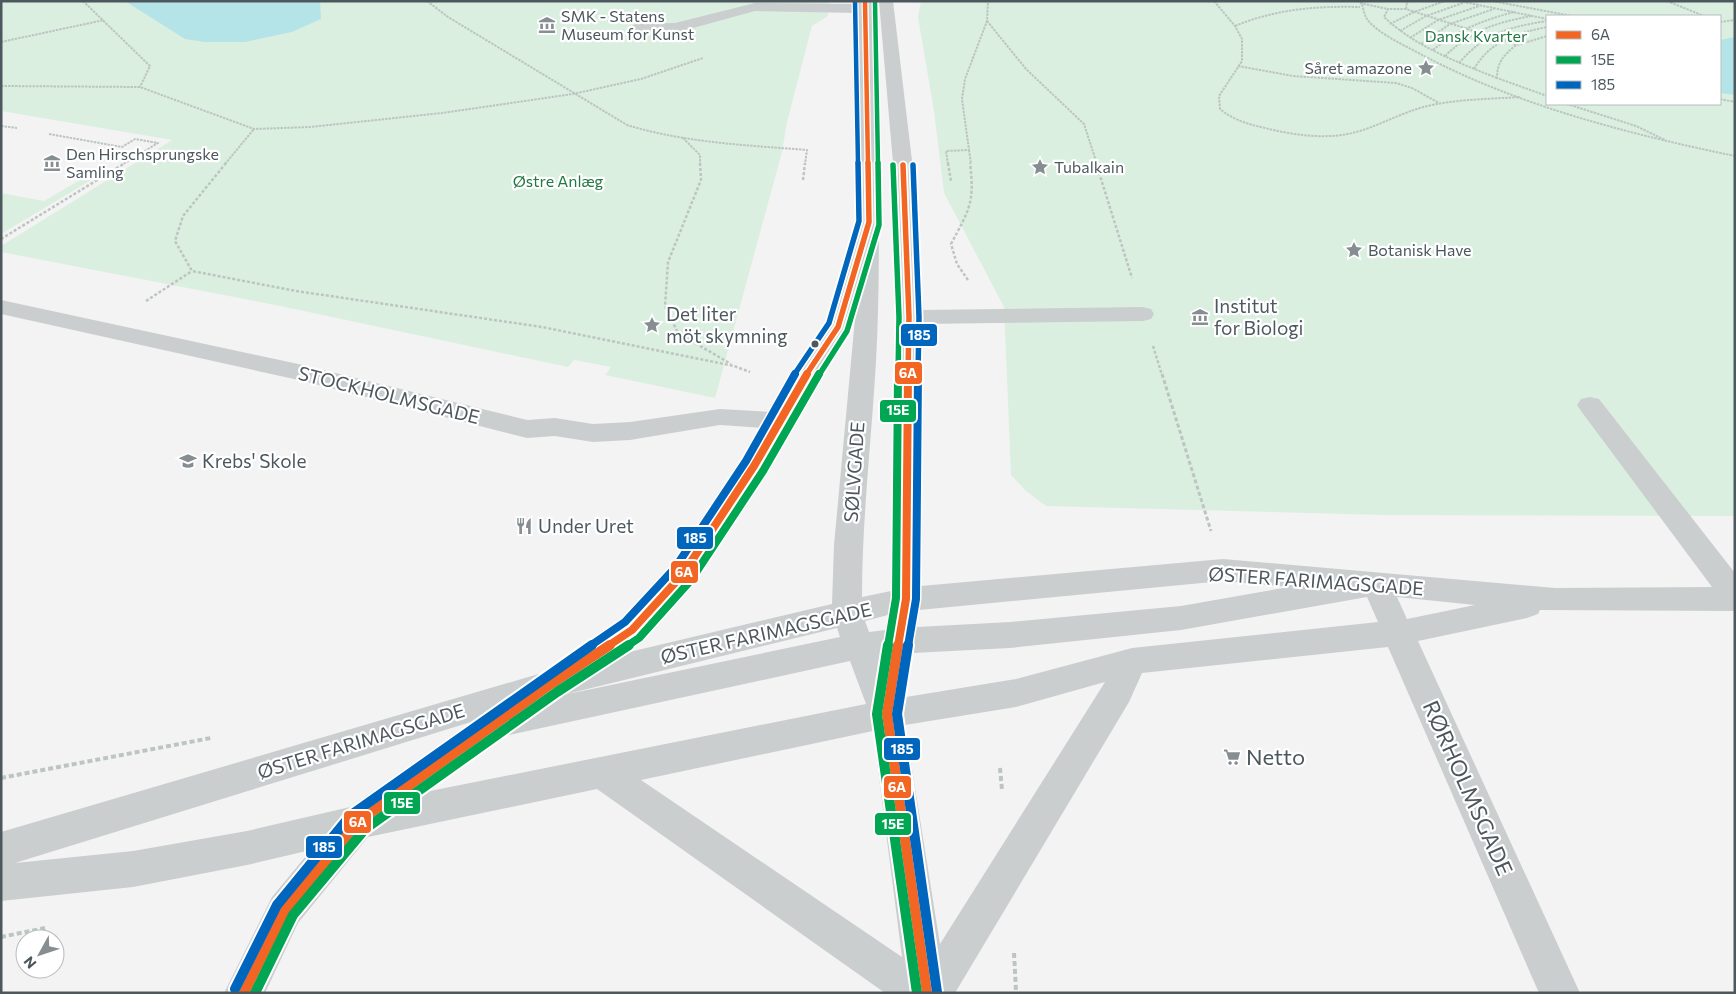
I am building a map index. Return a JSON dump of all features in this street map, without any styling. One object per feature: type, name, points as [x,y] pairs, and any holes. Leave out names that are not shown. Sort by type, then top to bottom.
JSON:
[{"type":"street","name":"SØLVGADE","points":[[887,2],[905,186],[909,317],[906,600],[887,714]]},
{"type":"street","name":"SØLVGADE","points":[[865,5],[869,222],[867,313],[848,545],[847,615],[887,714],[928,993]]},
{"type":"street","points":[[636,29],[675,28],[755,7],[865,5]]},
{"type":"street","name":"SØLVGADE","points":[[358,822],[552,684],[632,630],[683,574],[781,421],[796,389],[838,327],[869,222]]},
{"type":"street","name":"STOCKHOLMSGADE","points":[[1,307],[303,373],[527,429],[555,427],[593,432],[630,431],[720,417],[781,421]]},
{"type":"street","points":[[909,317],[1143,314]]},
{"type":"street","points":[[1590,405],[1735,595]]},
{"type":"street","name":"ØSTER FARIMAGSGADE","points":[[1,850],[552,684],[906,600],[1223,570],[1555,600],[1735,599]]},
{"type":"street","points":[[497,723],[859,646],[899,641],[1010,636],[1181,618],[1376,584]]},
{"type":"street","name":"RØRHOLMSGADE","points":[[1376,584],[1560,993]]},
{"type":"street","name":"ØSTER FARIMAGSGADE","points":[[1,883],[133,869],[247,848],[358,822],[887,714],[1016,694],[1132,661],[1398,633],[1555,600]]},
{"type":"street","points":[[932,993],[1118,692],[1132,661]]},
{"type":"street","points":[[603,773],[920,993]]},
{"type":"street","points":[[244,993],[285,910],[358,822]]},
{"type":"path","points":[[83,1],[150,66],[140,87]]},
{"type":"path","points":[[427,1],[573,94],[627,125],[660,135],[807,150],[803,180]]},
{"type":"path","points":[[988,1],[987,21],[965,79],[962,99],[973,185],[971,205],[951,244],[957,264],[996,316]]},
{"type":"path","points":[[1214,1],[1235,26],[1242,39],[1242,61],[1219,96],[1220,109],[1232,118],[1295,134],[1333,137],[1359,131],[1419,108],[1453,101],[1520,97]]},
{"type":"path","points":[[1406,9],[1408,1]]},
{"type":"path","points":[[1390,24],[1414,12],[1445,1]]},
{"type":"path","points":[[1459,1],[1546,20]]},
{"type":"path","points":[[1492,1],[1567,15]]},
{"type":"path","points":[[1667,1],[1702,15]]},
{"type":"path","points":[[1517,45],[1406,9],[1388,9],[1361,2],[1360,7],[1367,21],[1411,50],[1452,71],[1520,97],[1623,131],[1735,156]]},
{"type":"path","points":[[1400,31],[1426,16],[1465,2]]},
{"type":"path","points":[[1410,38],[1438,20],[1481,5]]},
{"type":"path","points":[[1235,26],[1256,16],[1277,10],[1360,7]]},
{"type":"path","points":[[1388,9],[1384,17],[1390,24],[1410,38],[1459,63],[1546,96]]},
{"type":"path","points":[[1421,44],[1450,24],[1497,9]]},
{"type":"path","points":[[1432,50],[1463,28],[1514,12]]},
{"type":"path","points":[[1445,56],[1461,40],[1475,32],[1508,21],[1531,16]]},
{"type":"path","points":[[1,42],[104,20]]},
{"type":"path","points":[[1459,63],[1469,49],[1488,36],[1522,25],[1546,20]]},
{"type":"path","points":[[1721,22],[1735,20]]},
{"type":"path","points":[[987,21],[1026,69],[1084,124],[1223,570]]},
{"type":"path","points":[[1474,69],[1484,53],[1501,40],[1546,27]]},
{"type":"path","points":[[1497,78],[1496,66],[1503,55],[1517,45],[1546,36]]},
{"type":"path","points":[[1,86],[140,87],[254,129],[329,125],[442,113],[573,94],[641,79],[711,54]]},
{"type":"path","points":[[1238,66],[1293,76],[1396,83],[1412,88],[1439,104]]},
{"type":"path","points":[[1721,98],[1735,102]]},
{"type":"path","points":[[1571,105],[1636,126],[1672,143]]},
{"type":"path","points":[[1,126],[17,128]]},
{"type":"path","points":[[254,129],[183,216],[175,241],[192,271],[296,291],[542,327],[734,366],[750,372]]},
{"type":"path","points":[[1,239],[158,143],[135,139],[122,147],[49,134]]},
{"type":"path","points":[[684,138],[700,155],[702,180],[668,262],[664,306],[678,334],[734,366]]},
{"type":"path","points":[[951,181],[946,151],[969,150]]},
{"type":"path","points":[[83,175],[101,177]]},
{"type":"green space","name":"Østre Anlæg","points":[[1,1],[829,1],[828,16],[812,26],[787,122],[782,152],[715,398],[605,375],[611,367],[574,360],[568,367],[280,306],[1,252],[1,246],[172,140],[1,111]]},
{"type":"green space","name":"Botanisk Have","points":[[921,1],[1735,1],[1735,516],[1383,515],[1046,506],[1026,491],[1011,475],[1004,307],[944,193],[934,111],[918,17]]},
{"type":"green space","points":[[93,179],[1,234],[1,193],[44,201],[80,180]]},
{"type":"water","points":[[125,1],[320,1],[321,19],[292,32],[245,42],[205,42],[185,39]]},
{"type":"water","points":[[1735,37],[1735,95],[1721,93],[1721,40]]},
{"type":"transit line","name":"185","points":[[235,989],[277,905],[351,815],[545,676],[625,622],[675,568],[746,461],[789,383],[829,323],[859,221],[855,1]]},
{"type":"transit line","name":"6A","points":[[244,993],[285,910],[358,822],[551,684],[632,630],[683,574],[754,466],[781,421],[797,389],[838,327],[869,222],[865,1]]},
{"type":"transit line","name":"15E","points":[[255,993],[293,915],[365,829],[557,692],[639,638],[691,580],[763,471],[790,426],[806,394],[847,331],[879,225],[875,1]]},
{"type":"transit line","name":"15E","points":[[893,165],[899,317],[896,598],[877,714],[917,993]]},
{"type":"transit line","name":"6A","points":[[903,165],[909,317],[906,599],[887,714],[927,993]]},
{"type":"transit line","name":"185","points":[[913,165],[919,317],[916,599],[897,714],[937,992]]},
{"type":"place","name":"SMK - Statens Museum for Kunst","points":[[547,25]]},
{"type":"place","name":"Såret amazone","points":[[1426,68]]},
{"type":"place","name":"Den Hirschsprungske Samling","points":[[52,163]]},
{"type":"place","name":"Tubalkain","points":[[1040,167]]},
{"type":"place","name":"Botanisk Have","points":[[1354,250]]},
{"type":"place","name":"Institut for Biologi","points":[[1200,317]]},
{"type":"place","name":"Det liter möt skymning","points":[[652,325]]},
{"type":"place","name":"Krebs' Skole","points":[[188,461]]},
{"type":"place","name":"Under Uret","points":[[524,526]]},
{"type":"place","name":"Netto","points":[[1232,757]]},
{"type":"park label","name":"Dansk Kvarter","points":[[1476,36]]}]
